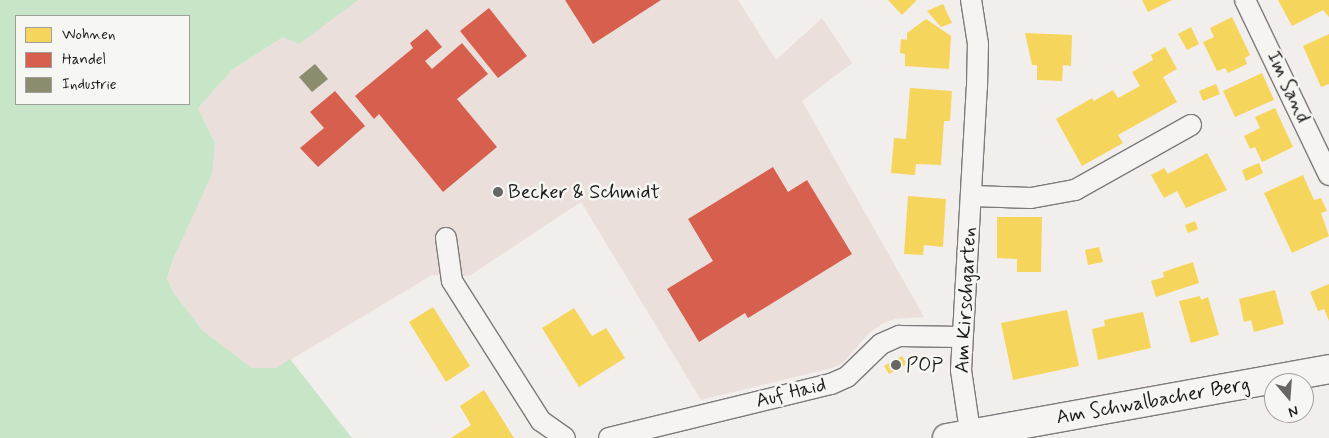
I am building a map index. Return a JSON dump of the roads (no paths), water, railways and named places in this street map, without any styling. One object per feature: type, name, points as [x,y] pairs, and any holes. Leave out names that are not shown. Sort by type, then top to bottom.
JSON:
[{"type":"main road","name":"Am Schwalbacher Berg","points":[[965,437],[1329,369]]},
{"type":"street","name":"Am Kirschgarten","points":[[965,437],[961,337],[972,196],[978,44],[971,0]]},
{"type":"street","name":"Im Sand","points":[[1245,0],[1329,175]]},
{"type":"street","points":[[972,196],[1031,198],[1075,190],[1191,125]]},
{"type":"street","points":[[446,238],[452,280],[541,421],[565,438]]},
{"type":"street","name":"Auf Haid","points":[[609,438],[831,384],[847,377],[881,344],[898,336],[961,337]]},
{"type":"place","name":"Becker & Schmidt","points":[[498,192]]},
{"type":"place","name":"POP","points":[[896,365]]}]
